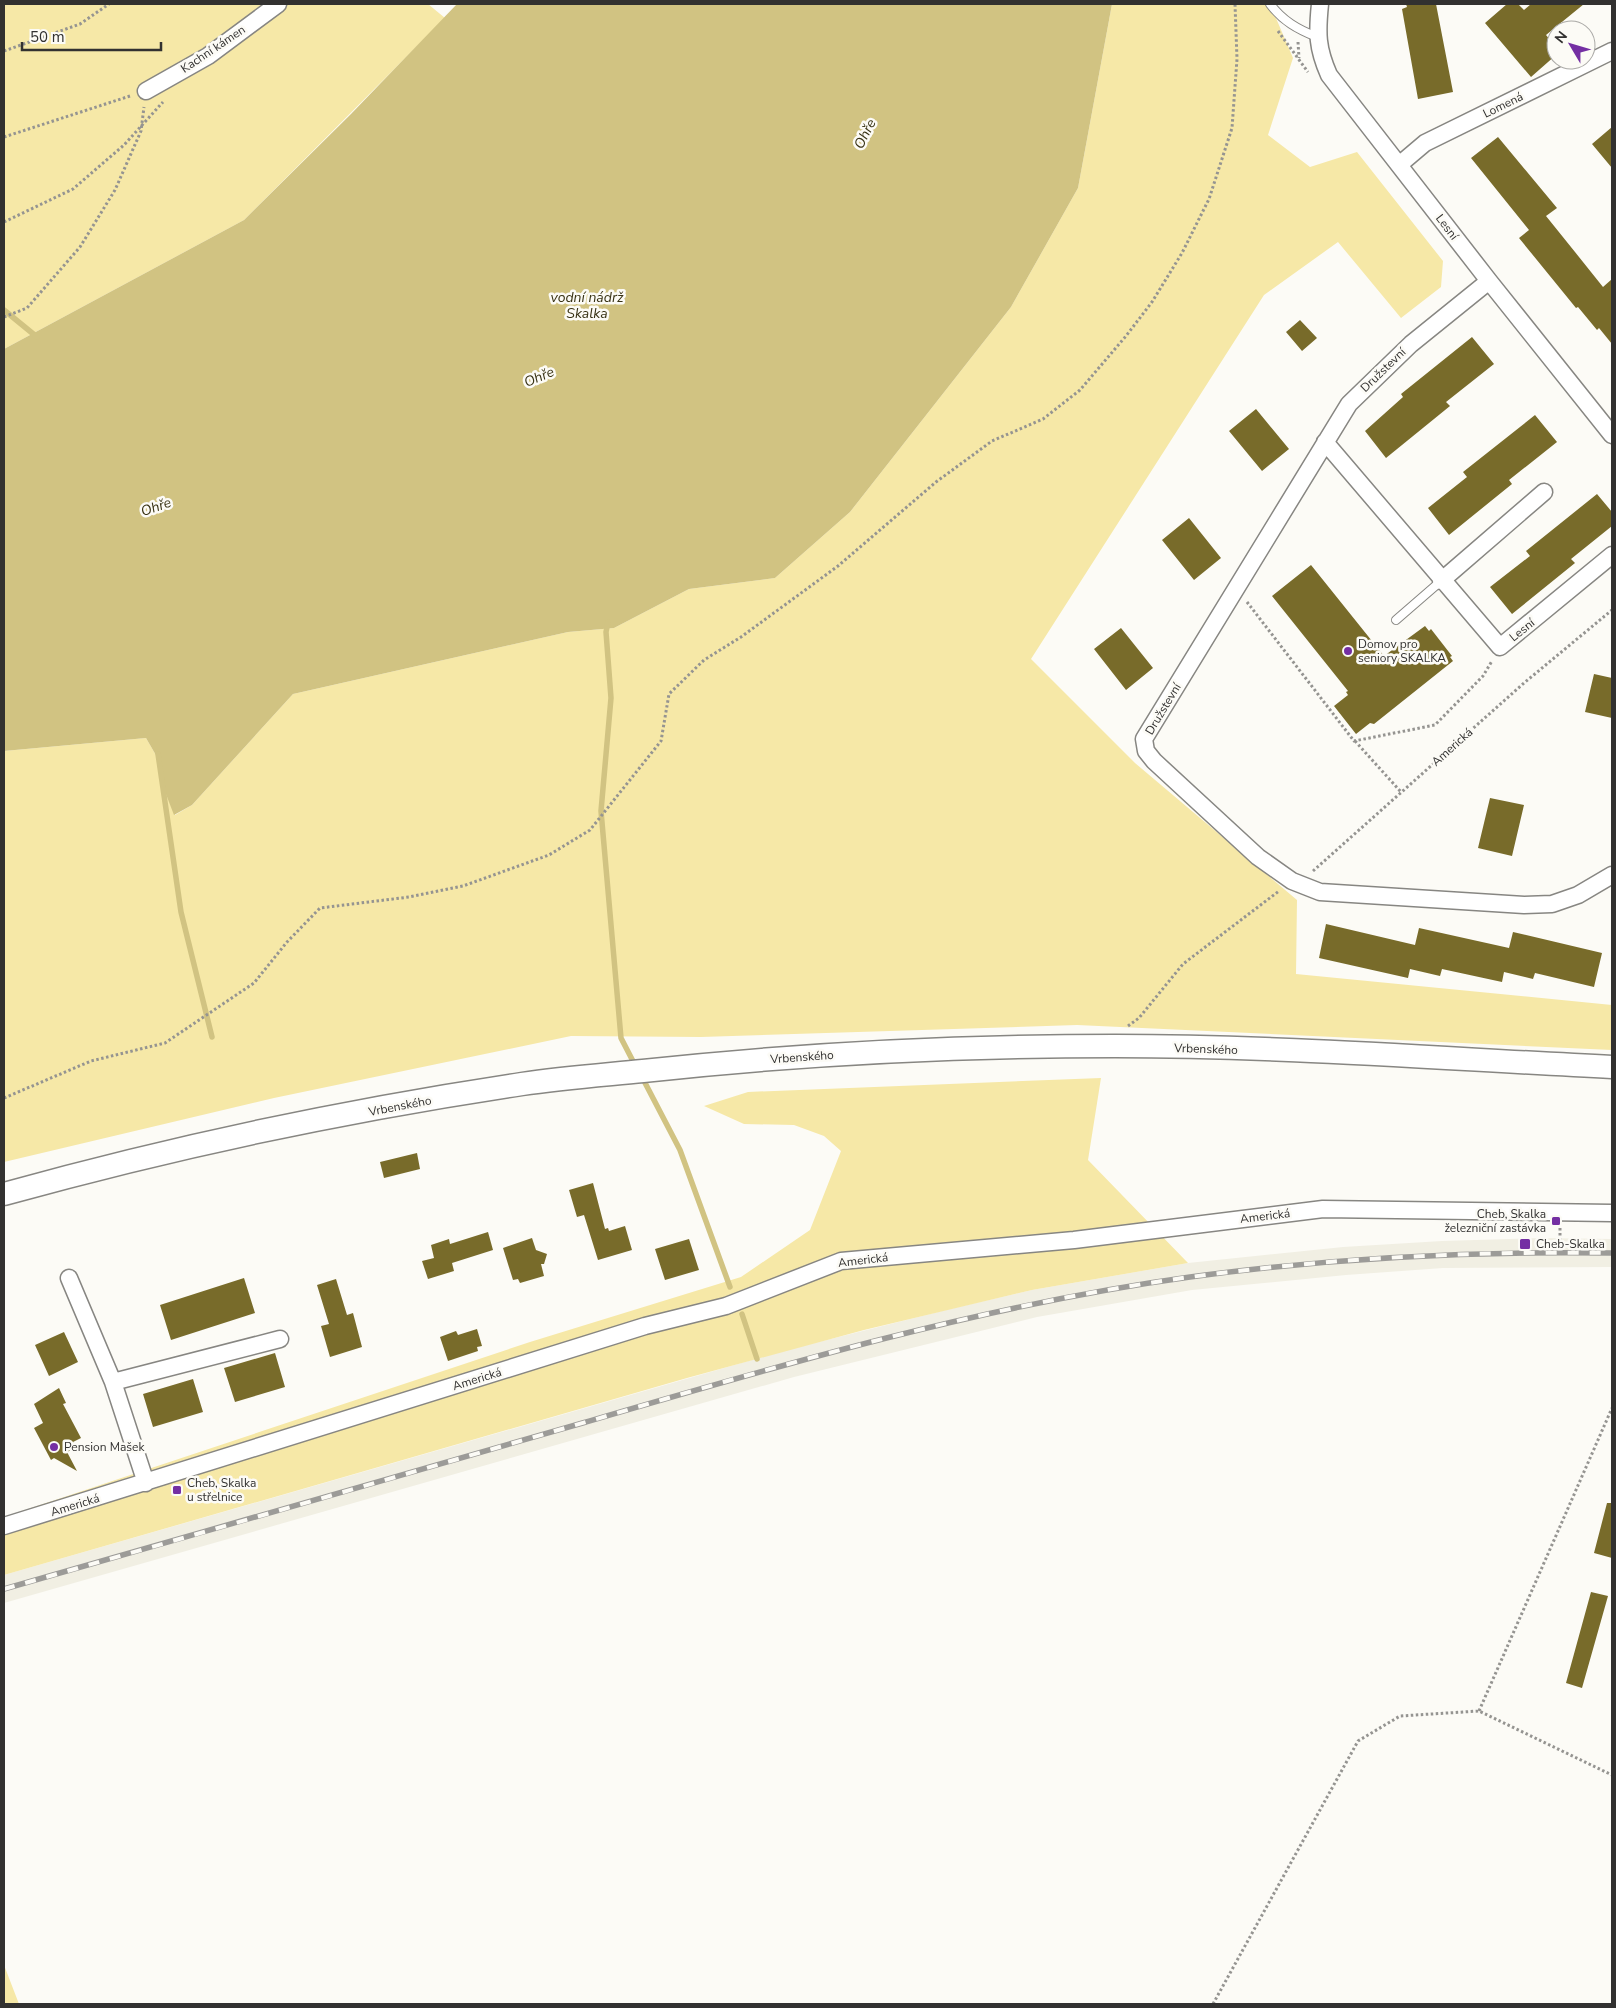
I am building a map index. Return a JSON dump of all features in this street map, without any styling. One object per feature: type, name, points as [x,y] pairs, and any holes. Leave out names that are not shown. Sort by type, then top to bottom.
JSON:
[{"type":"main road","name":"Vrbenského","points":[[4,1194],[116,1164],[221,1139],[524,1084],[745,1060],[919,1050],[1113,1046],[1293,1052],[1612,1067]]},
{"type":"street","name":"Kachní kámen","points":[[146,92],[208,56],[278,4]]},
{"type":"street","name":"Lesní","points":[[1320,4],[1317,37],[1321,57],[1329,75],[1488,281],[1612,435]]},
{"type":"street","name":"Lomená","points":[[1399,165],[1425,143],[1612,51]]},
{"type":"street","name":"Družstevní","points":[[1488,281],[1411,344],[1367,384],[1349,404],[1144,739],[1146,751],[1227,831],[1258,858],[1292,881],[1320,892],[1524,905],[1552,904],[1578,895],[1612,875]]},
{"type":"street","name":"Lesní","points":[[1324,442],[1500,648],[1612,555]]},
{"type":"street","points":[[1441,581],[1544,492]]},
{"type":"street","name":"Americká","points":[[4,1526],[645,1326],[726,1306],[841,1260],[1074,1240],[1323,1209],[1612,1213]]},
{"type":"street","points":[[69,1278],[113,1382],[146,1483]]},
{"type":"street","points":[[113,1382],[280,1339]]},
{"type":"lane","points":[[1270,4],[1281,18],[1298,30],[1317,37]]},
{"type":"lane","points":[[1396,620],[1441,581]]},
{"type":"path","points":[[4,51],[80,24],[109,4]]},
{"type":"path","points":[[4,1098],[91,1061],[165,1043],[254,984],[287,942],[320,908],[409,897],[463,886],[549,856],[592,828],[660,741],[669,694],[704,660],[742,637],[838,566],[936,482],[992,441],[1043,419],[1080,390],[1126,336],[1152,302],[1182,254],[1209,199],[1232,128],[1238,59],[1235,4]]},
{"type":"path","points":[[4,137],[146,92],[143,124],[115,190],[80,247],[27,308],[4,317]]},
{"type":"path","points":[[4,222],[73,189],[124,145],[168,96]]},
{"type":"path","points":[[1236,589],[1354,741],[1402,792]]},
{"type":"path","name":"Americká","points":[[1113,1046],[1120,1031],[1139,1018],[1182,964],[1292,881],[1302,880],[1524,683],[1612,610]]},
{"type":"path","points":[[1354,741],[1436,725],[1483,676],[1500,648]]},
{"type":"path","points":[[1479,1711],[1612,1408]]},
{"type":"path","points":[[1213,2004],[1358,1741],[1400,1716],[1479,1711],[1612,1775]]},
{"type":"shaded area","points":[[4,4],[428,4],[445,18],[244,220],[4,349]]},
{"type":"shaded area","points":[[1112,4],[1270,4],[1293,58],[1268,135],[1310,167],[1357,152],[1443,261],[1441,287],[1401,318],[1338,242],[1264,295],[1031,659],[1135,763],[1297,900],[1296,974],[1612,1005],[1612,1050],[1077,1025],[701,1037],[571,1036],[274,1098],[4,1162],[4,751],[146,738],[161,764],[162,784],[175,815],[192,805],[293,694],[568,632],[614,628],[689,589],[775,578],[850,512],[1011,307],[1078,188]]},
{"type":"shaded area","points":[[1101,1078],[1088,1160],[1188,1263],[1032,1290],[864,1330],[687,1378],[4,1575],[4,1517],[530,1342],[741,1277],[810,1230],[841,1151],[824,1136],[794,1125],[744,1124],[704,1106],[748,1092]]},
{"type":"shaded area","points":[[1539,1238],[1612,1239],[1612,1267],[1443,1268],[1346,1275],[1192,1290],[1037,1317],[794,1377],[4,1603],[4,1575],[787,1350],[950,1309],[1032,1290],[1188,1263],[1343,1247]]},
{"type":"shaded area","points":[[4,1965],[19,2004],[4,2004]]},
{"type":"water","name":"vodní nádrž Skalka","points":[[457,4],[1112,4],[1078,188],[1011,307],[850,512],[775,578],[689,589],[614,628],[568,632],[293,694],[192,805],[174,815],[162,784],[161,764],[146,738],[4,751],[4,349],[244,220],[351,114]]},
{"type":"building","points":[[1406,4],[1436,4],[1453,92],[1418,99],[1402,9],[1407,7]]},
{"type":"building","points":[[1507,4],[1518,4],[1524,10],[1531,4],[1584,4],[1564,20],[1546,20],[1546,64],[1531,77],[1485,23]]},
{"type":"building","points":[[1612,127],[1612,168],[1592,144]]},
{"type":"building","points":[[1498,137],[1557,208],[1546,216],[1603,287],[1612,279],[1612,344],[1599,328],[1597,330],[1578,307],[1576,308],[1519,238],[1529,230],[1471,158]]},
{"type":"building","points":[[1300,320],[1317,338],[1302,351],[1286,332]]},
{"type":"building","points":[[1472,337],[1494,364],[1446,402],[1450,406],[1386,458],[1365,431],[1403,397],[1401,394]]},
{"type":"building","points":[[1256,409],[1289,449],[1262,471],[1229,431]]},
{"type":"building","points":[[1535,415],[1557,442],[1509,480],[1512,484],[1449,535],[1428,508],[1467,477],[1463,472]]},
{"type":"building","points":[[1597,494],[1612,512],[1612,526],[1571,559],[1575,563],[1512,614],[1490,587],[1530,556],[1526,551]]},
{"type":"building","points":[[1189,518],[1221,558],[1194,580],[1162,540]]},
{"type":"building","name":"Domov pro seniory SKALKA","points":[[1311,565],[1384,656],[1425,626],[1429,631],[1431,629],[1452,656],[1450,657],[1453,661],[1374,724],[1370,723],[1356,734],[1334,706],[1348,695],[1346,692],[1348,691],[1272,596]]},
{"type":"building","points":[[1121,628],[1153,668],[1126,690],[1094,649]]},
{"type":"building","points":[[1594,674],[1612,678],[1612,718],[1585,712]]},
{"type":"building","points":[[1490,798],[1524,805],[1512,856],[1478,848]]},
{"type":"building","points":[[1326,924],[1415,945],[1419,928],[1509,948],[1513,932],[1602,953],[1594,987],[1535,973],[1533,979],[1504,972],[1502,982],[1442,969],[1440,976],[1410,969],[1408,978],[1319,958]]},
{"type":"building","points":[[417,1153],[420,1169],[384,1178],[380,1162]]},
{"type":"building","points":[[593,1183],[605,1229],[608,1228],[609,1231],[625,1226],[632,1250],[598,1260],[584,1215],[577,1217],[569,1190]]},
{"type":"building","points":[[488,1232],[493,1250],[452,1263],[454,1271],[428,1279],[422,1261],[434,1258],[431,1245],[449,1239],[450,1244]]},
{"type":"building","points":[[532,1238],[536,1250],[547,1254],[544,1264],[541,1264],[544,1276],[520,1283],[518,1279],[513,1280],[503,1248]]},
{"type":"building","points":[[689,1239],[699,1270],[665,1280],[655,1249]]},
{"type":"building","points":[[244,1278],[255,1313],[171,1340],[160,1305]]},
{"type":"building","points":[[336,1279],[347,1315],[353,1313],[362,1347],[330,1357],[321,1326],[329,1324],[317,1285]]},
{"type":"building","points":[[477,1329],[482,1346],[477,1347],[478,1351],[448,1361],[440,1337],[456,1331],[458,1335]]},
{"type":"building","points":[[64,1332],[78,1362],[49,1376],[35,1345]]},
{"type":"building","points":[[275,1353],[285,1387],[235,1402],[224,1368]]},
{"type":"building","points":[[193,1379],[203,1412],[153,1427],[143,1394]]},
{"type":"building","points":[[59,1388],[66,1403],[63,1404],[81,1438],[73,1442],[76,1448],[67,1452],[77,1471],[54,1458],[51,1460],[34,1428],[43,1423],[34,1404]]},
{"type":"building","points":[[1607,1503],[1612,1503],[1612,1558],[1594,1553]]},
{"type":"building","points":[[1591,1592],[1608,1596],[1582,1688],[1566,1683]]},
{"type":"waterway","points":[[4,310],[37,337]]},
{"type":"waterway","points":[[608,622],[606,632],[611,698],[601,811],[621,1038],[636,1067]]},
{"type":"waterway","points":[[158,754],[181,912],[212,1037]]},
{"type":"waterway","points":[[642,1077],[680,1150],[730,1287]]},
{"type":"waterway","points":[[742,1314],[757,1359]]},
{"type":"railway","points":[[4,1589],[810,1358],[885,1338],[1037,1303],[1190,1277],[1295,1265],[1453,1255],[1612,1253]]},
{"type":"place","name":"Domov pro seniory SKALKA","points":[[1348,651]]},
{"type":"place","name":"Cheb, Skalka železniční zastávka","points":[[1556,1221]]},
{"type":"place","name":"Cheb-Skalka","points":[[1525,1244]]},
{"type":"place","name":"Pension Mašek","points":[[54,1447]]},
{"type":"place","name":"Cheb, Skalka u střelnice","points":[[177,1490]]},
{"type":"water label","name":"Ohře","points":[[865,134]]},
{"type":"water label","name":"Ohře","points":[[539,377]]},
{"type":"water label","name":"Ohře","points":[[156,507]]}]
